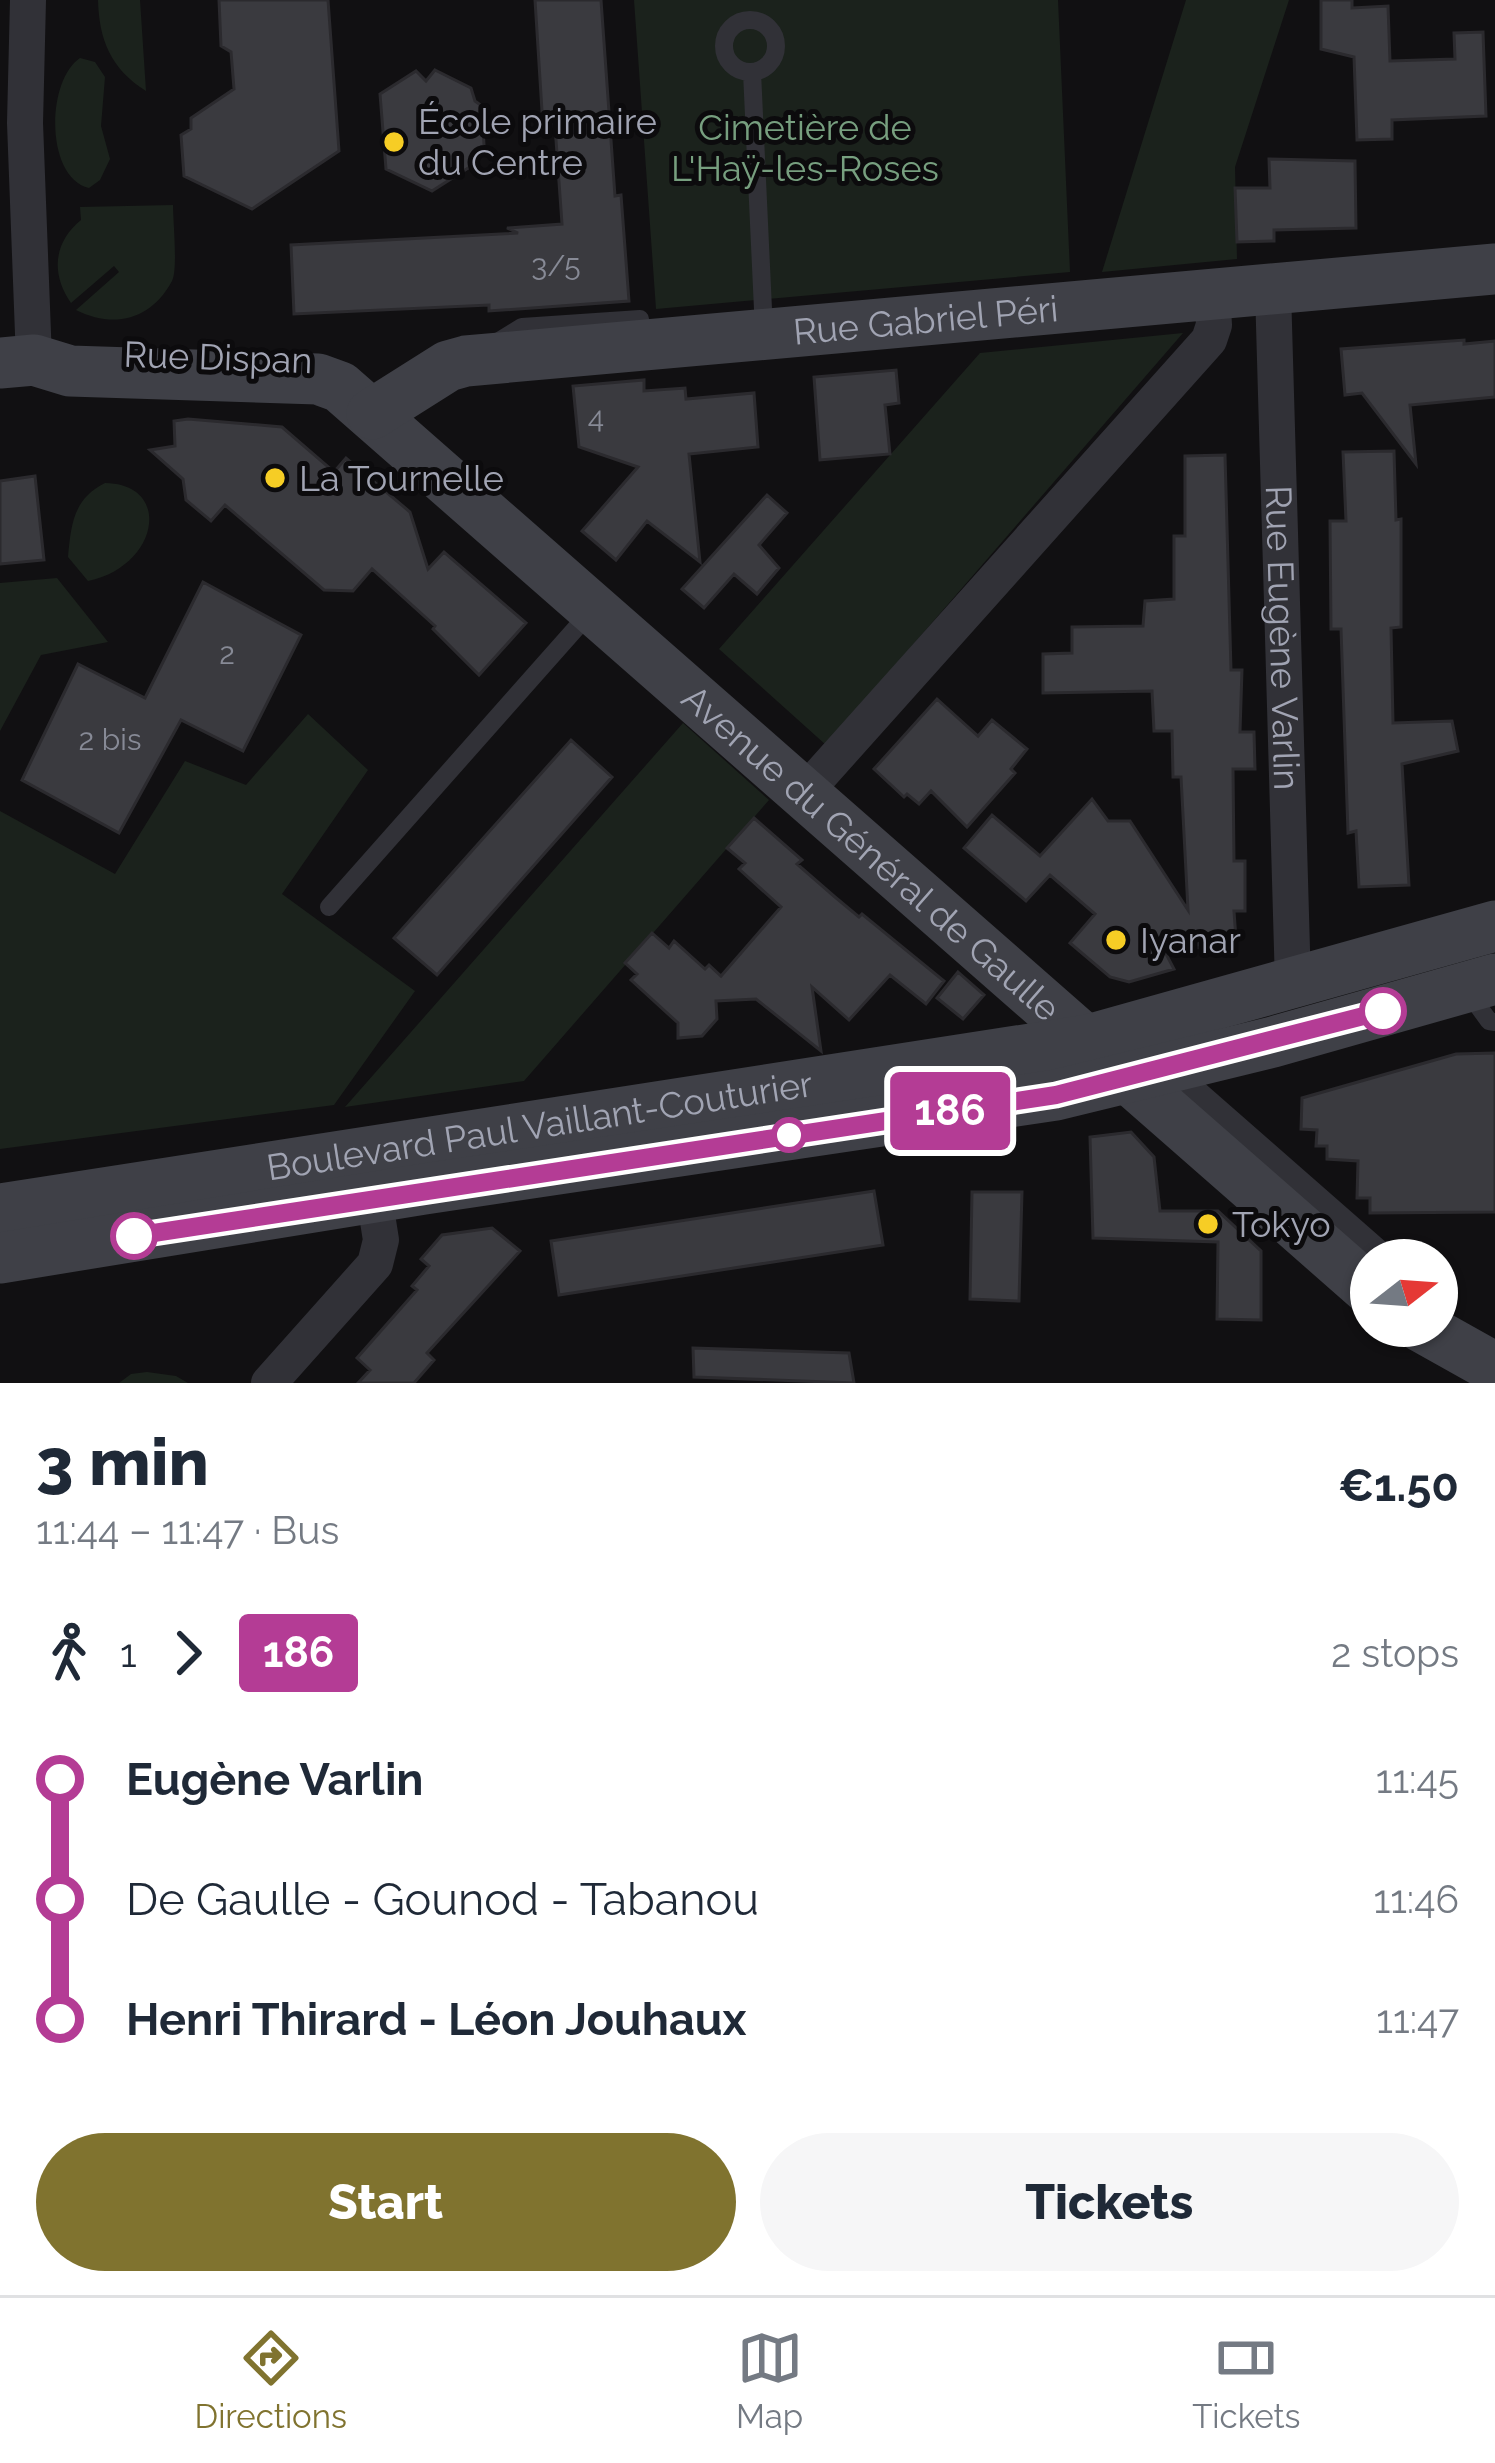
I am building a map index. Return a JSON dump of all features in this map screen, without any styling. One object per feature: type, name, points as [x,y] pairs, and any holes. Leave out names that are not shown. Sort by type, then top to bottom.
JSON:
[{"type":"street","points":[[17,362],[28,0]]},
{"type":"street","name":"Rue Gabriel Péri","points":[[373,393],[466,361],[1495,269]]},
{"type":"street","name":"Rue Eugène Varlin","points":[[1273,290],[1293,984]]},
{"type":"street","points":[[816,779],[1209,340],[1214,325],[1212,293]]},
{"type":"street","name":"Rue Dispan","points":[[17,362],[70,371],[317,379],[373,393]]},
{"type":"street","name":"Avenue du Général de Gaulle","points":[[373,393],[594,608],[816,779],[1117,1047],[1350,1271]]},
{"type":"street","name":"Boulevard Paul Vaillant-Couturier","points":[[1117,1047],[1293,984],[1495,926]]},
{"type":"street","name":"Boulevard Paul Vaillant-Couturier","points":[[0,1258],[371,1175],[1117,1047],[1485,996]]},
{"type":"street","name":"Avenue du Général de Gaulle","points":[[1117,1047],[1353,1239]]},
{"type":"street","points":[[269,1383],[376,1264],[381,1240],[371,1175]]},
{"type":"street","name":"Boulevard Paul Vaillant-Couturier","points":[[0,1209],[371,1175]]},
{"type":"street","points":[[1458,1326],[1490,1349]]},
{"type":"street","points":[[1458,1338],[1490,1349]]},
{"type":"lane","points":[[757,0],[759,22],[773,35],[776,49],[770,63],[752,72],[732,65],[725,40],[737,24],[759,22]]},
{"type":"lane","points":[[752,72],[764,336]]},
{"type":"lane","points":[[466,361],[522,326],[640,319]]},
{"type":"lane","name":"Rue Dispan","points":[[17,362],[68,352],[319,359]]},
{"type":"lane","points":[[329,907],[594,608]]},
{"type":"green space","points":[[98,0],[140,0],[146,91],[109,52]]},
{"type":"green space","name":"Cimetière de L'Haÿ-les-Roses","points":[[634,0],[1058,0],[1070,272],[656,309]]},
{"type":"green space","points":[[1186,0],[1289,0],[1235,167],[1237,259],[1102,272]]},
{"type":"green space","points":[[80,58],[95,62],[105,77],[101,126],[110,159],[100,180],[89,188],[64,166],[55,127],[61,86]]},
{"type":"green space","points":[[173,205],[175,267],[172,281],[153,305],[118,319],[76,310],[119,272],[114,266],[71,303],[60,281],[58,259],[65,239],[81,220],[80,207]]},
{"type":"green space","points":[[1183,333],[826,745],[719,649],[980,353]]},
{"type":"green space","points":[[105,483],[127,487],[141,497],[149,527],[130,560],[88,581],[68,557],[71,534],[80,505]]},
{"type":"green space","points":[[57,578],[108,642],[41,655],[0,731],[0,583]]},
{"type":"green space","points":[[308,714],[368,770],[282,894],[415,991],[334,1105],[0,1149],[0,811],[115,874],[185,761],[246,785]]},
{"type":"green space","points":[[683,723],[769,800],[524,1081],[345,1107]]},
{"type":"green space","points":[[131,1374],[176,1376],[188,1383],[119,1383]]},
{"type":"building","points":[[219,0],[328,0],[339,151],[252,209],[184,176],[181,135],[191,129],[191,118],[234,89],[231,52],[221,46]]},
{"type":"building","points":[[535,0],[601,0],[615,196],[621,195],[629,301],[489,311],[489,305],[294,314],[291,245],[518,233],[507,228],[562,224],[555,126],[543,127]]},
{"type":"building","points":[[1321,0],[1352,0],[1352,8],[1388,6],[1390,61],[1455,59],[1454,33],[1483,32],[1486,116],[1392,120],[1392,139],[1357,140],[1354,57],[1321,49]]},
{"type":"building","points":[[435,70],[471,88],[482,106],[484,145],[478,149],[476,163],[432,191],[386,169],[380,94],[416,71],[426,81]]},
{"type":"building","points":[[1269,159],[1355,161],[1356,228],[1274,230],[1274,241],[1237,242],[1235,188],[1270,188]]},
{"type":"building","points":[[1464,340],[1464,344],[1495,341],[1495,397],[1410,405],[1416,464],[1362,393],[1345,395],[1341,349]]},
{"type":"building","points":[[896,370],[899,403],[885,405],[890,454],[820,460],[814,377]]},
{"type":"building","points":[[644,380],[644,391],[685,388],[686,399],[754,393],[758,447],[689,454],[700,562],[647,521],[616,560],[582,531],[638,467],[579,447],[573,386]]},
{"type":"building","points":[[174,421],[282,427],[334,472],[346,458],[410,512],[428,569],[444,552],[526,623],[479,675],[435,626],[372,569],[353,591],[324,590],[225,505],[211,521],[186,500],[183,479],[150,450],[175,446]]},
{"type":"building","points":[[1394,451],[1396,520],[1401,519],[1401,627],[1391,628],[1393,723],[1452,721],[1458,751],[1402,764],[1409,885],[1359,887],[1356,831],[1348,833],[1341,629],[1331,629],[1330,521],[1346,521],[1343,452]]},
{"type":"building","points":[[1225,455],[1231,670],[1242,670],[1240,732],[1254,732],[1255,769],[1233,769],[1234,861],[1245,861],[1245,911],[1234,911],[1236,939],[1207,940],[1211,947],[1164,950],[1174,969],[1129,982],[1110,977],[1070,943],[1095,914],[1050,875],[1026,901],[964,848],[992,815],[1040,856],[1092,799],[1108,821],[1130,821],[1188,910],[1181,777],[1173,777],[1172,731],[1154,731],[1152,691],[1043,693],[1043,654],[1072,653],[1072,627],[1143,626],[1145,601],[1174,599],[1174,536],[1185,536],[1185,456]]},
{"type":"building","points":[[35,476],[44,560],[0,564],[0,481]]},
{"type":"building","points":[[767,495],[787,513],[759,545],[779,568],[757,594],[734,574],[704,608],[682,589]]},
{"type":"building","points":[[203,582],[301,635],[243,751],[181,720],[119,833],[22,780],[78,664],[145,698]]},
{"type":"building","points":[[937,699],[978,736],[992,720],[1027,749],[1011,769],[1015,773],[967,827],[931,791],[919,804],[907,794],[904,797],[874,769]]},
{"type":"building","points":[[571,740],[612,777],[437,975],[394,938]]},
{"type":"building","points":[[754,818],[835,897],[944,981],[926,1004],[890,975],[849,1020],[812,987],[821,1051],[756,999],[716,1001],[717,1019],[702,1036],[678,1038],[678,1023],[631,980],[637,974],[625,963],[652,933],[669,948],[674,941],[705,969],[709,965],[721,976],[781,907],[739,869],[745,863],[727,848]]},
{"type":"building","points":[[958,972],[984,995],[963,1019],[937,998]]},
{"type":"building","points":[[1495,1053],[1495,1212],[1370,1213],[1370,1198],[1357,1198],[1358,1161],[1327,1159],[1327,1146],[1316,1146],[1317,1130],[1301,1129],[1302,1098],[1456,1054]]},
{"type":"building","points":[[1131,1132],[1154,1157],[1160,1211],[1218,1211],[1261,1251],[1261,1320],[1217,1319],[1218,1242],[1093,1238],[1090,1137]]},
{"type":"building","points":[[874,1191],[883,1245],[559,1295],[551,1241]]},
{"type":"building","points":[[972,1192],[1022,1192],[1019,1301],[970,1299]]},
{"type":"building","points":[[492,1228],[520,1251],[427,1353],[434,1360],[414,1383],[358,1383],[370,1370],[357,1358],[417,1290],[412,1286],[429,1266],[421,1259],[442,1235]]},
{"type":"building","points":[[693,1348],[849,1353],[854,1383],[694,1377]]},
{"type":"bus line","name":"186","points":[[134,1236],[1056,1095],[1383,1011]]},
{"type":"place","name":"École primaire du Centre","points":[[394,142]]},
{"type":"place","name":"La Tournelle","points":[[275,478]]},
{"type":"place","name":"Iyanar","points":[[1116,940]]},
{"type":"place","name":"Tokyo","points":[[1208,1224]]}]
